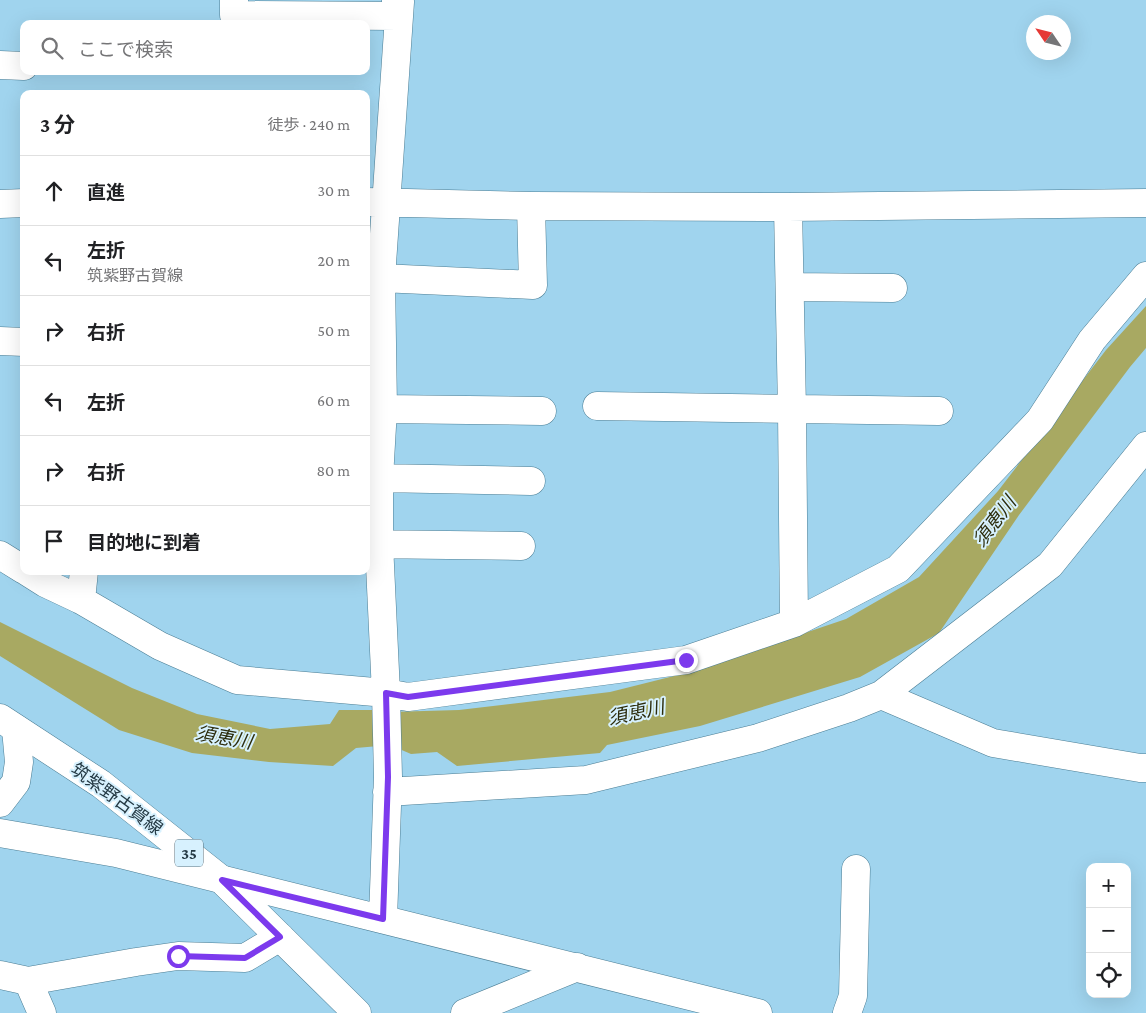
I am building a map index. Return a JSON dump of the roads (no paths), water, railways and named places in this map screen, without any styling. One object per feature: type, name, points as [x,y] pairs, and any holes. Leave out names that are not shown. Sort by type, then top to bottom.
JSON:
[{"type":"street","points":[[234,0],[234,15],[397,8],[376,202],[381,278],[374,328],[383,409],[373,544],[386,700],[388,784],[383,919]]},
{"type":"street","points":[[0,65],[20,66]]},
{"type":"street","points":[[376,202],[531,206],[788,207],[1146,203]]},
{"type":"street","points":[[0,204],[20,204]]},
{"type":"street","points":[[381,278],[533,285],[531,206]]},
{"type":"street","points":[[788,207],[794,623]]},
{"type":"street","points":[[33,575],[45,583],[82,600],[160,646],[237,680],[386,700],[686,660],[794,623],[898,569],[1040,420],[1092,340],[1146,276]]},
{"type":"street","points":[[790,287],[893,288]]},
{"type":"street","points":[[0,342],[20,342]]},
{"type":"street","points":[[597,406],[939,411]]},
{"type":"street","points":[[383,409],[542,411]]},
{"type":"street","points":[[388,784],[586,780],[758,738],[850,708],[881,695],[1050,565],[1146,446]]},
{"type":"street","points":[[379,478],[531,481]]},
{"type":"street","points":[[373,544],[521,546]]},
{"type":"street","points":[[0,554],[20,567]]},
{"type":"street","points":[[82,600],[84,575]]},
{"type":"street","points":[[881,695],[993,743],[1146,768]]},
{"type":"street","points":[[0,803],[16,782],[19,762],[8,724]]},
{"type":"street","name":"筑紫野古賀線","points":[[8,724],[101,784],[222,880],[357,1013]]},
{"type":"street","points":[[0,833],[116,853],[758,1013]]},
{"type":"street","points":[[847,1013],[853,996],[856,869]]},
{"type":"street","points":[[0,975],[28,981],[178,956],[245,958],[280,937]]},
{"type":"street","points":[[465,1013],[577,967]]},
{"type":"street","points":[[28,981],[42,1013]]},
{"type":"water","name":"須恵川","points":[[1146,306],[1146,348],[1019,515],[939,633],[860,677],[700,726],[607,745],[600,753],[457,766],[437,752],[411,754],[390,745],[356,748],[333,766],[269,762],[192,753],[119,730],[0,656],[0,622],[132,688],[197,714],[270,729],[330,724],[339,710],[389,712],[459,710],[610,692],[690,672],[846,619],[919,577],[998,491],[1106,350]]}]
